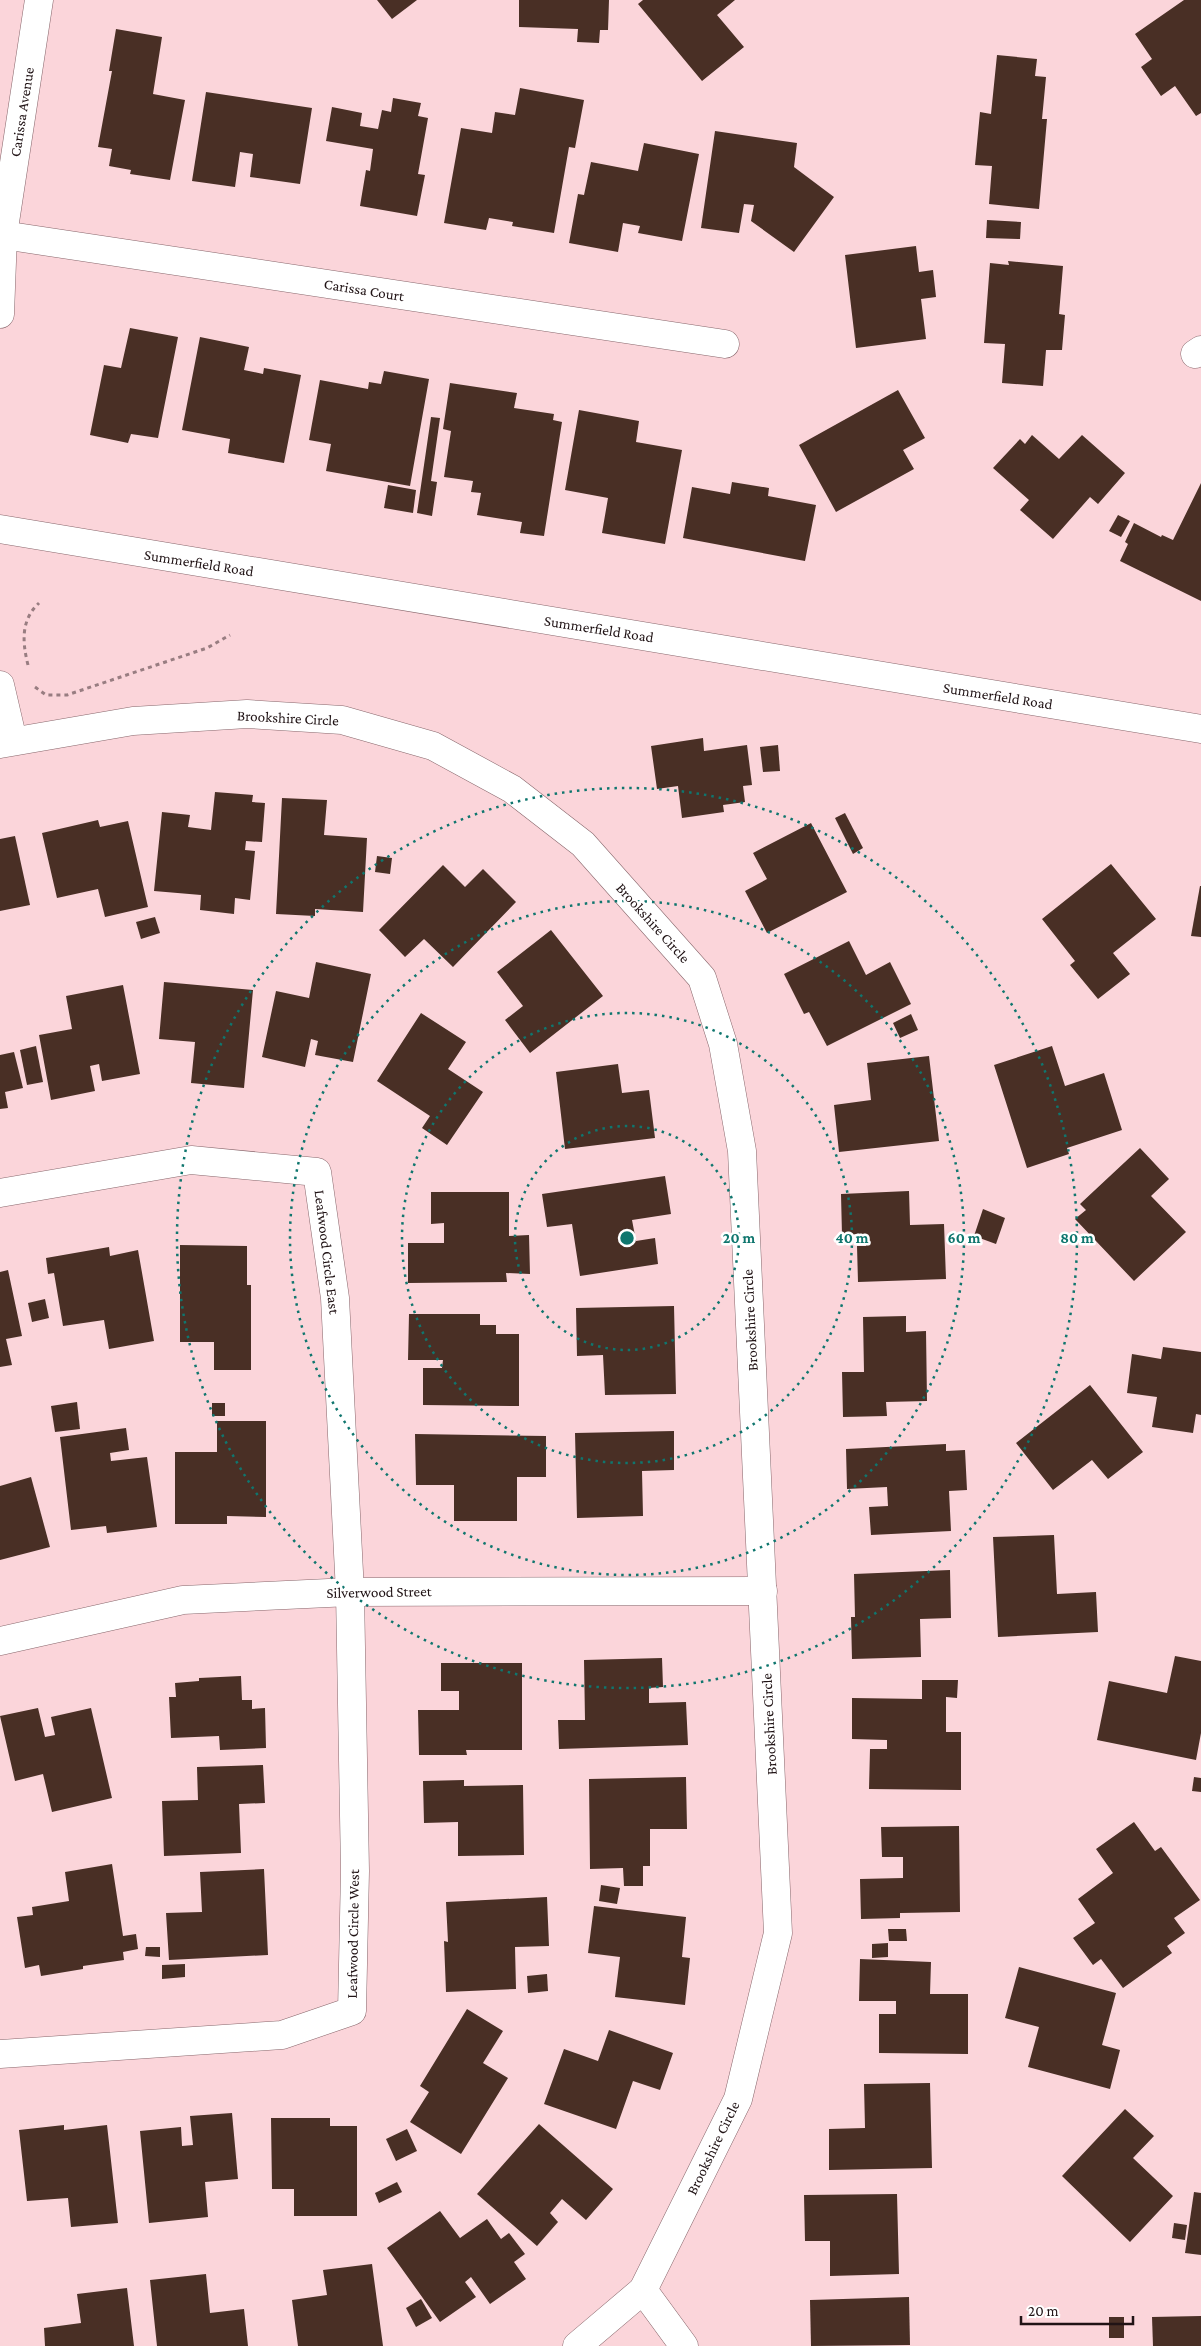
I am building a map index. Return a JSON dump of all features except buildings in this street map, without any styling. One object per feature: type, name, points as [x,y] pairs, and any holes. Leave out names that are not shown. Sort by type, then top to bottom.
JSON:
[{"type":"street","name":"Carissa Avenue","points":[[0,314],[3,236],[39,0]]},
{"type":"street","name":"Carissa Court","points":[[3,236],[726,344]]},
{"type":"street","name":"Summerfield Road","points":[[0,529],[1200,730]]},
{"type":"street","points":[[0,685],[7,742]]},
{"type":"street","name":"Brookshire Circle","points":[[7,742],[133,721],[248,714],[342,720],[433,746],[512,789],[583,844],[702,978],[723,1044],[742,1151],[778,1933],[738,2099],[643,2290],[577,2346]]},
{"type":"street","name":"Leafwood Circle East","points":[[0,1193],[191,1160],[317,1172],[335,1298],[350,1592]]},
{"type":"street","name":"Silverwood Street","points":[[0,1641],[183,1600],[350,1592],[763,1591]]},
{"type":"street","name":"Leafwood Circle West","points":[[0,2054],[282,2035],[352,2011],[355,1871],[350,1592]]},
{"type":"street","points":[[643,2290],[684,2346]]},
{"type":"path","points":[[28,667],[24,625],[29,613],[39,602]]},
{"type":"path","points":[[32,684],[46,696],[67,695],[207,648],[230,635]]}]
